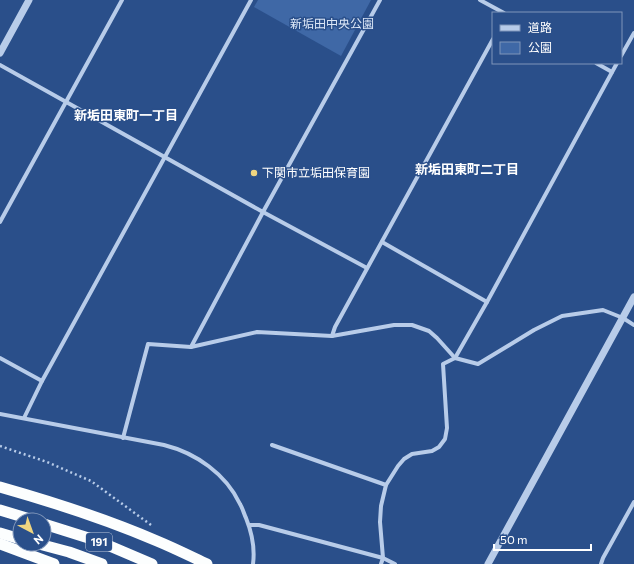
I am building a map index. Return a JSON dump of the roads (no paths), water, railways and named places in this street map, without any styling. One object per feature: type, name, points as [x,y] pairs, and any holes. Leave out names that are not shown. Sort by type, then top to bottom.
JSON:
[{"type":"highway","points":[[0,487],[58,504],[106,521],[158,541],[207,564]]},
{"type":"highway","points":[[0,510],[12,514]]},
{"type":"highway","name":"191","points":[[52,527],[98,541],[152,564]]},
{"type":"highway","points":[[0,533],[12,537]]},
{"type":"highway","points":[[0,544],[54,564]]},
{"type":"highway","name":"191","points":[[52,547],[102,564]]},
{"type":"street","points":[[0,53],[29,0]]},
{"type":"street","points":[[0,222],[122,0]]},
{"type":"street","points":[[24,418],[42,381],[251,0]]},
{"type":"street","points":[[190,347],[380,0]]},
{"type":"street","points":[[480,0],[502,12]]},
{"type":"street","points":[[622,54],[634,33]]},
{"type":"street","points":[[332,336],[335,327],[492,41]]},
{"type":"street","points":[[598,64],[612,72]]},
{"type":"street","points":[[381,564],[384,558],[380,522],[381,506],[386,485],[404,459],[412,454],[432,451],[439,447],[445,439],[447,428],[443,364],[455,358],[616,64]]},
{"type":"street","points":[[0,65],[263,212],[367,268]]},
{"type":"street","points":[[382,242],[487,302]]},
{"type":"street","points":[[488,564],[634,297]]},
{"type":"street","points":[[124,438],[148,344],[190,347],[257,332],[332,336],[394,325],[412,325],[428,331],[437,338],[455,358],[478,364],[534,330],[562,316],[603,310],[623,318],[634,325]]},
{"type":"street","points":[[0,358],[42,381]]},
{"type":"street","points":[[0,414],[176,448],[193,456],[222,477],[240,503],[249,525],[254,564]]},
{"type":"street","points":[[272,445],[386,485]]},
{"type":"street","points":[[601,564],[634,502]]},
{"type":"street","points":[[249,525],[259,526],[384,558],[395,564]]},
{"type":"place","name":"下関市立垢田保育園","points":[[254,173]]},
{"type":"district","name":"新垢田東町一丁目","points":[[126,115]]},
{"type":"district","name":"新垢田東町二丁目","points":[[467,169]]},
{"type":"park label","name":"新垢田中央公園","points":[[332,24]]}]
